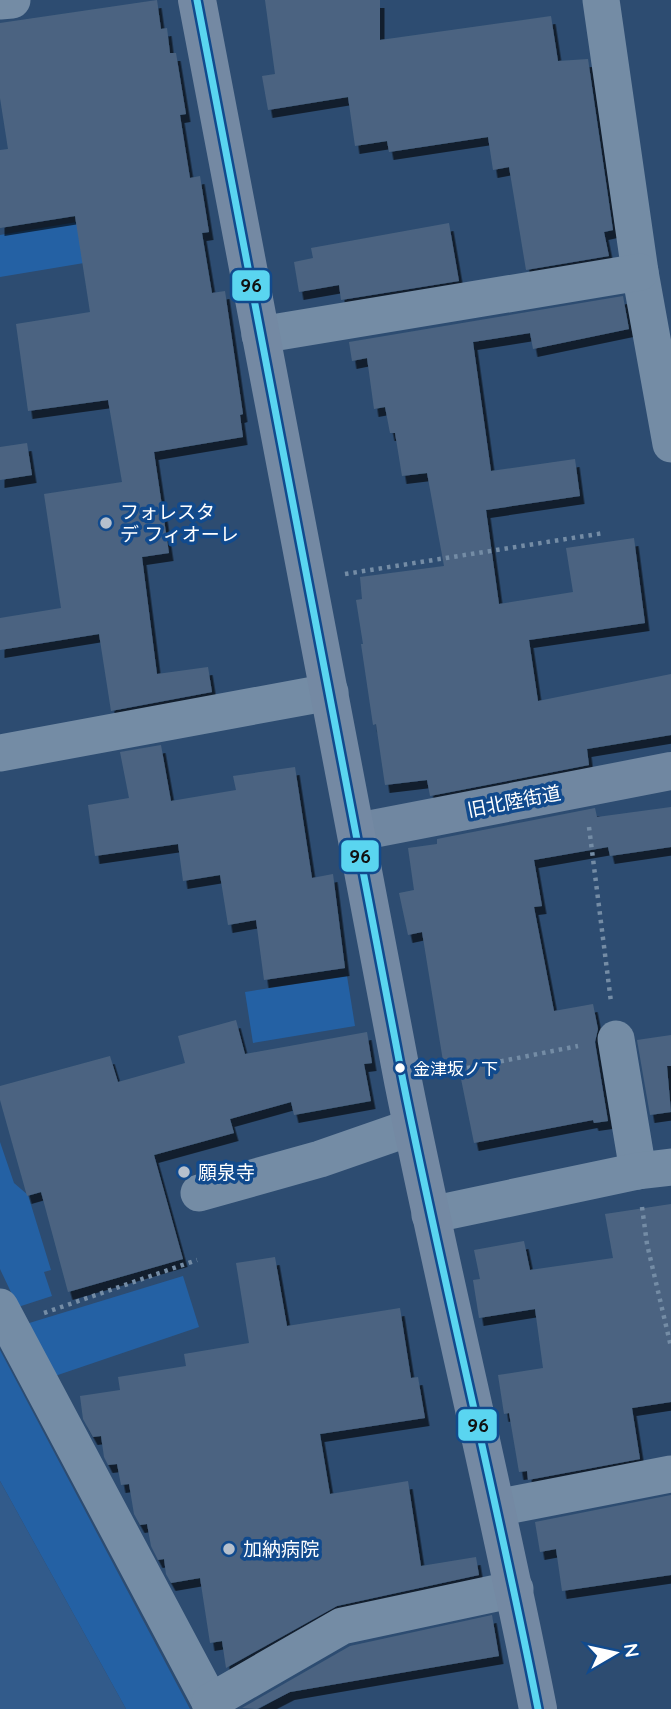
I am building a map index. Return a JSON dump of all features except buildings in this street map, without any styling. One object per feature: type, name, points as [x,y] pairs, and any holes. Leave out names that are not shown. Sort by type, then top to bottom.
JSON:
[{"type":"main road","points":[[197,0],[412,1127],[538,1709]]},
{"type":"street","points":[[0,1],[12,0]]},
{"type":"street","points":[[601,0],[640,272],[671,444]]},
{"type":"street","points":[[260,335],[640,272]]},
{"type":"street","points":[[0,753],[330,692]]},
{"type":"street","name":"旧北陸街道","points":[[357,831],[671,771]]},
{"type":"street","points":[[430,1215],[654,1169],[616,1038]]},
{"type":"street","points":[[199,1193],[320,1159],[412,1127]]},
{"type":"street","points":[[5,1316],[212,1705],[342,1626],[514,1589]]},
{"type":"street","points":[[496,1507],[671,1474]]},
{"type":"path","points":[[339,575],[604,533]]},
{"type":"path","points":[[403,1081],[616,1038],[584,788]]},
{"type":"path","points":[[654,1169],[647,1244],[671,1347]]},
{"type":"path","points":[[5,1316],[197,1260]]},
{"type":"shaded area","points":[[95,219],[102,260],[0,277],[0,235]]},
{"type":"shaded area","points":[[347,976],[355,1026],[253,1043],[245,992]]},
{"type":"shaded area","points":[[0,1142],[14,1183],[28,1195],[51,1270],[44,1272],[52,1296],[18,1307],[0,1269]]},
{"type":"shaded area","points":[[183,1276],[199,1327],[52,1377],[26,1324]]},
{"type":"shaded area","points":[[0,1350],[190,1709],[126,1709],[0,1481]]},
{"type":"shaded area","points":[[0,1481],[126,1709],[0,1709]]},
{"type":"transit line","name":"96","points":[[197,0],[403,1081],[538,1709]]},
{"type":"place","name":"フォレスタ デ フィオーレ","points":[[106,523]]},
{"type":"place","name":"金津坂ノ下","points":[[400,1068]]},
{"type":"place","name":"願泉寺","points":[[184,1172]]},
{"type":"place","name":"加納病院","points":[[229,1549]]}]
